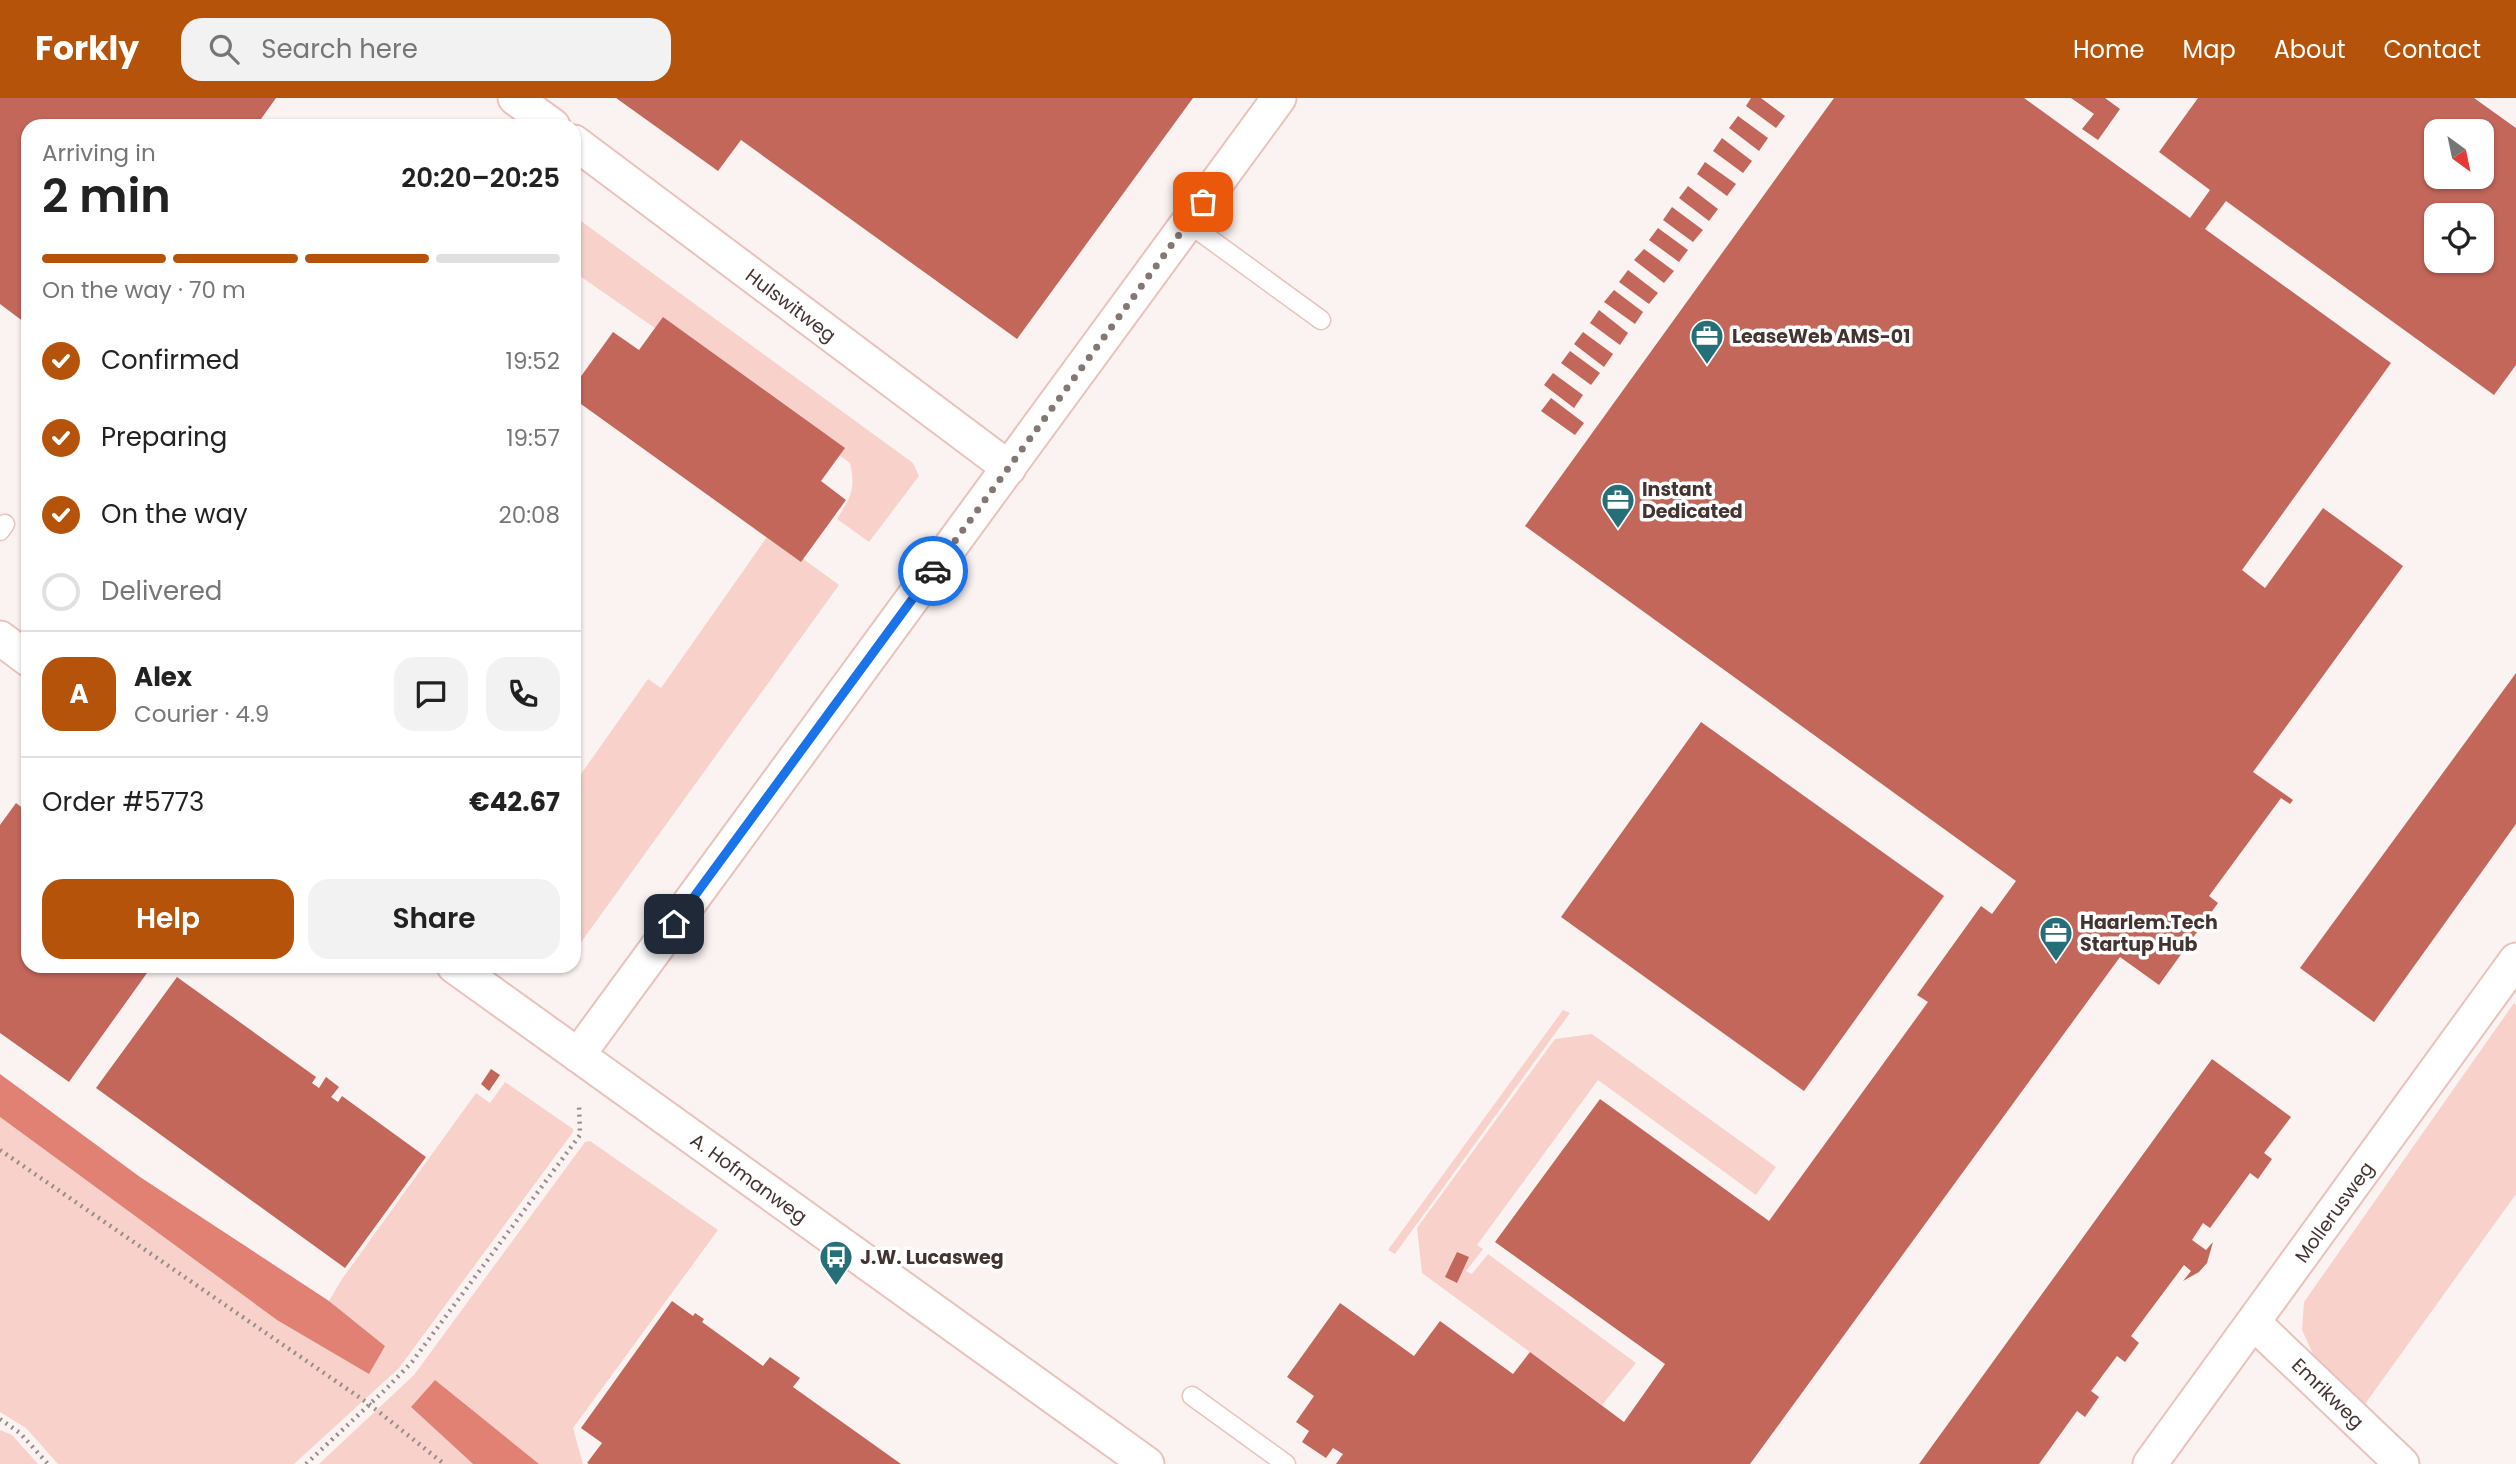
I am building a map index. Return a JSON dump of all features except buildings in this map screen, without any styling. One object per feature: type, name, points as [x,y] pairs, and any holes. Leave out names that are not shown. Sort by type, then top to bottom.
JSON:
[{"type":"street","points":[[578,1055],[1279,98]]},
{"type":"street","name":"Hulswitweg","points":[[581,147],[1009,467]]},
{"type":"street","points":[[0,638],[21,654]]},
{"type":"street","name":"Mollerusweg","points":[[2150,1464],[2255,1323],[2516,960]]},
{"type":"street","name":"A. Hofmanweg","points":[[464,973],[1147,1464]]},
{"type":"street","name":"Emrikweg","points":[[2255,1323],[2402,1464]]},
{"type":"lane","points":[[1188,223],[1321,320]]},
{"type":"lane","points":[[1192,1396],[1286,1464]]},
{"type":"path","points":[[306,1464],[412,1362],[580,1135],[578,1055]]},
{"type":"path","points":[[0,1150],[369,1404],[443,1464]]},
{"type":"path","points":[[0,1419],[20,1433],[48,1464]]},
{"type":"shaded area","points":[[581,221],[913,463],[919,476],[869,542],[837,519],[851,492],[850,463],[581,277]]},
{"type":"shaded area","points":[[769,534],[839,585],[581,942],[581,774],[648,679],[661,688]]},
{"type":"shaded area","points":[[2514,1003],[2516,1194],[2365,1404],[2314,1356],[2302,1330],[2304,1302]]},
{"type":"shaded area","points":[[1563,1010],[1570,1013],[1395,1254],[1388,1250]]},
{"type":"shaded area","points":[[1592,1034],[1776,1167],[1756,1195],[1598,1080],[1477,1245],[1483,1249],[1466,1271],[1472,1274],[1488,1254],[1636,1363],[1602,1405],[1422,1273],[1417,1228],[1555,1039]]},
{"type":"shaded area","points":[[0,1074],[140,1177],[329,1301],[385,1346],[369,1374],[277,1320],[0,1117]]},
{"type":"shaded area","points":[[505,1082],[573,1129],[573,1132],[399,1368],[294,1464],[58,1464],[26,1428],[0,1412],[0,1117],[277,1320],[385,1346],[329,1301],[476,1093],[490,1103]]},
{"type":"shaded area","points":[[590,1141],[718,1230],[573,1428],[583,1464],[539,1464],[435,1381],[411,1407],[473,1464],[319,1464],[414,1375],[585,1142]]},
{"type":"shaded area","points":[[435,1380],[539,1464],[473,1464],[411,1407]]},
{"type":"shaded area","points":[[0,1430],[12,1435],[38,1464],[0,1464]]},
{"type":"way so far","points":[[933,571],[1203,202]]},
{"type":"place","name":"LeaseWeb AMS-01","points":[[1707,366]]},
{"type":"place","name":"Instant Dedicated","points":[[1618,530]]},
{"type":"place","name":"Haarlem.Tech Startup Hub","points":[[2056,963]]},
{"type":"place","name":"J.W. Lucasweg","points":[[836,1287]]},
{"type":"route","points":[[674,924],[933,571]]}]
